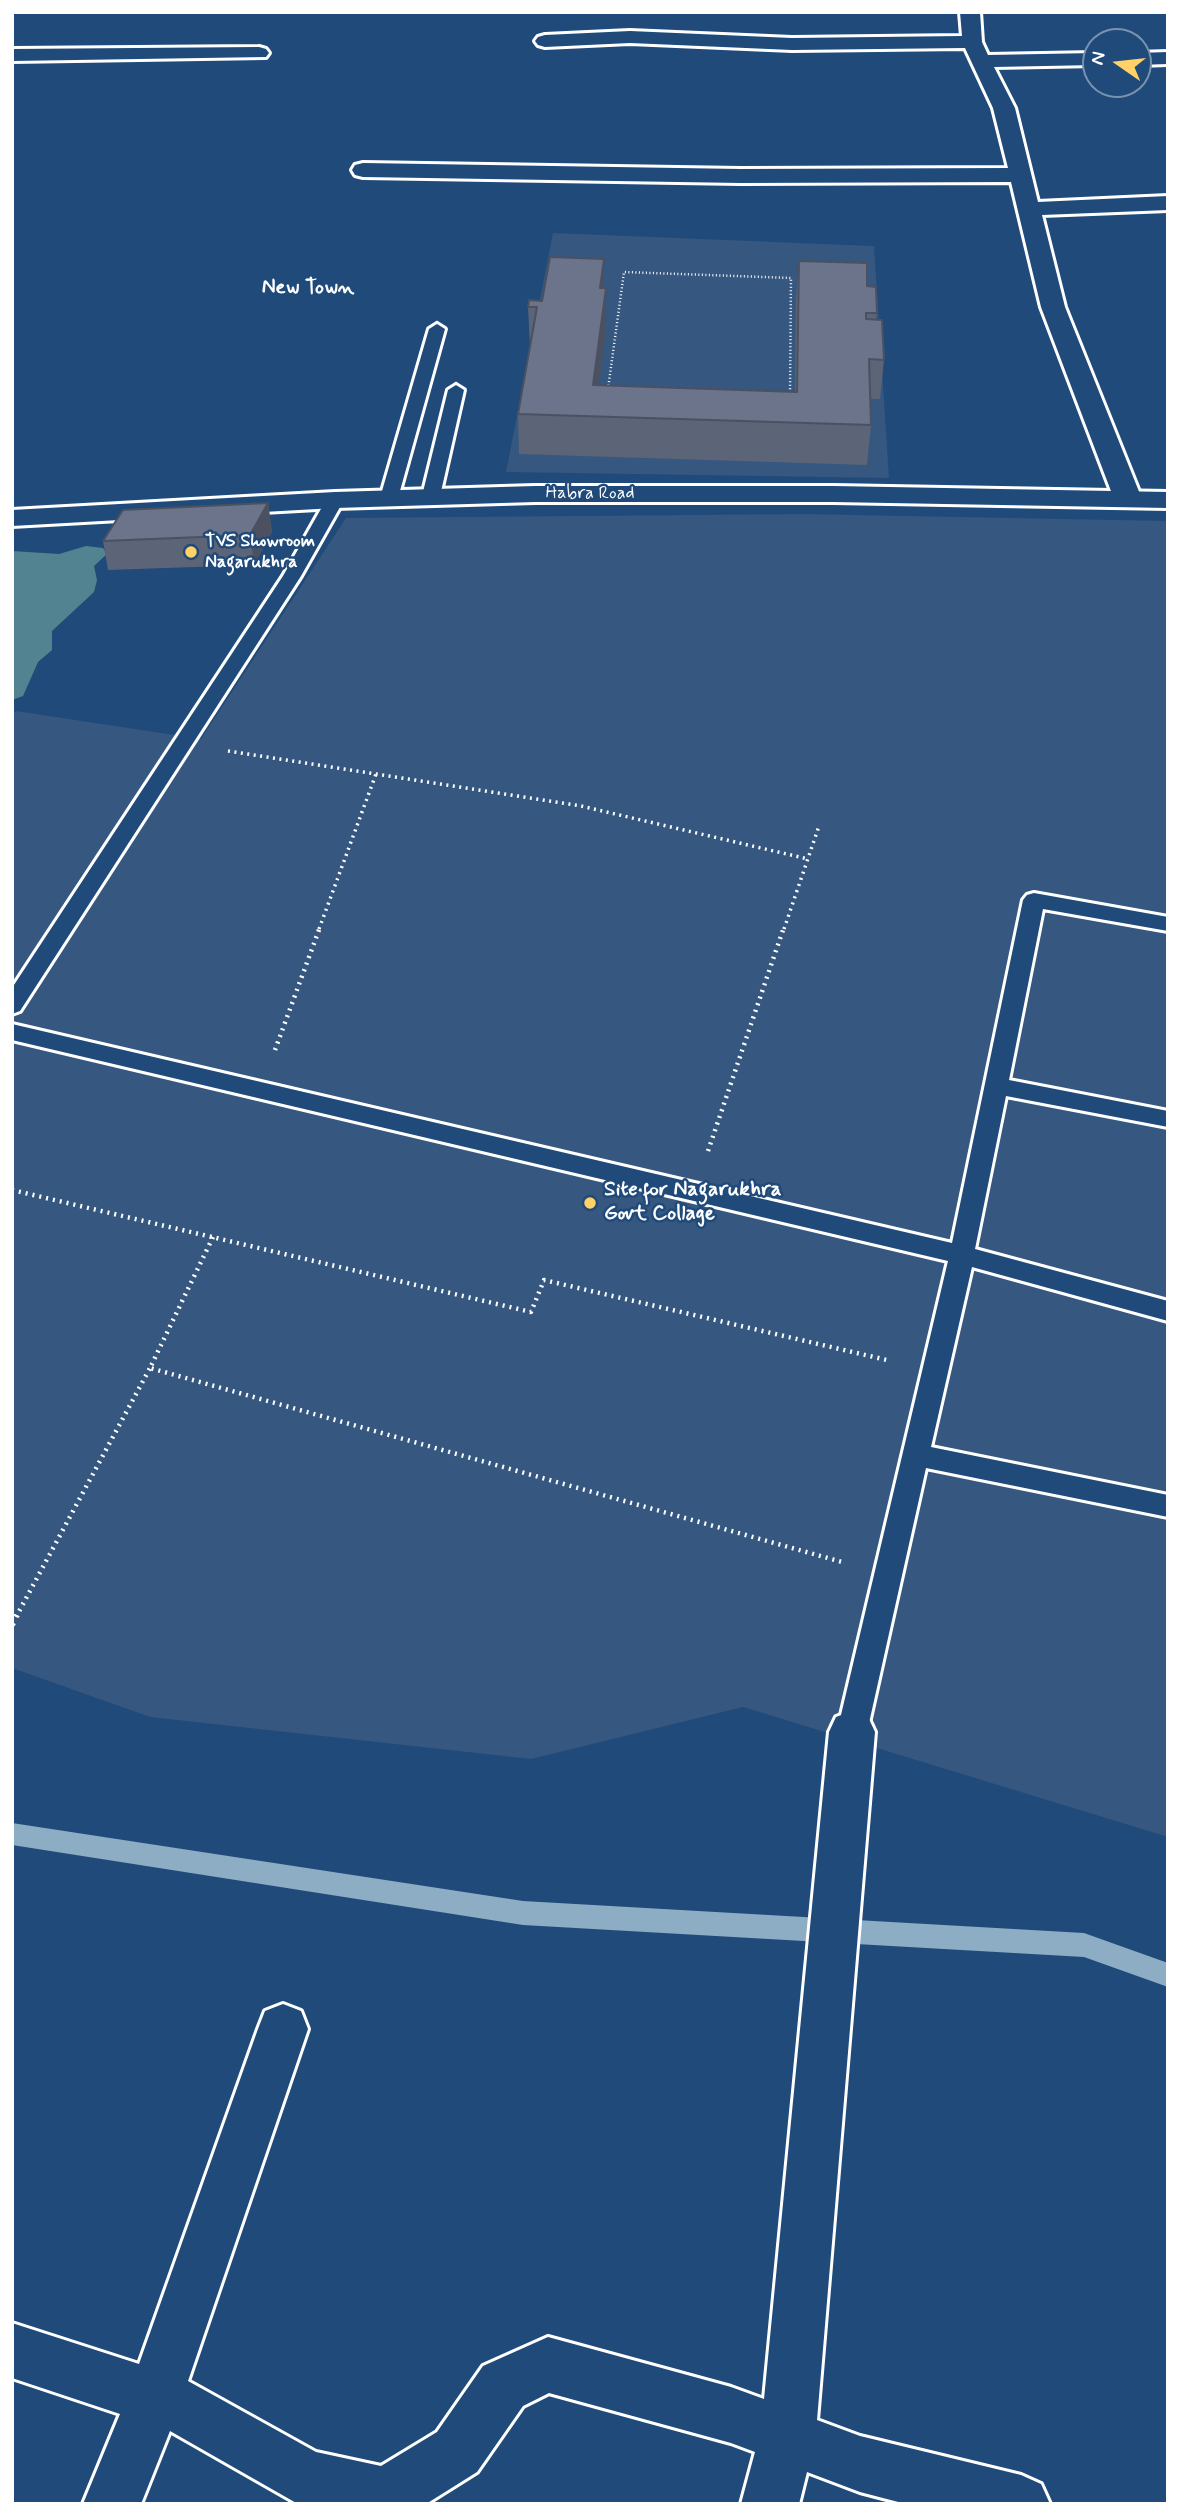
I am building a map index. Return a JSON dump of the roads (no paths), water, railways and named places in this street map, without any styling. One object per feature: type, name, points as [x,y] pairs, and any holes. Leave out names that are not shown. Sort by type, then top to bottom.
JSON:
[{"type":"street","points":[[970,12],[976,51],[1004,107],[1053,307],[1128,499]]},
{"type":"street","points":[[545,41],[630,37],[976,51],[1082,58]]},
{"type":"street","points":[[12,55],[260,53]]},
{"type":"street","points":[[363,170],[741,176],[1020,175]]},
{"type":"street","points":[[1029,209],[1168,203]]},
{"type":"street","name":"Habra Road","points":[[12,518],[431,496],[833,494],[1168,500]]},
{"type":"street","points":[[770,2504],[788,2436],[852,1732]]},
{"type":"street","points":[[112,2504],[155,2397],[283,2029]]},
{"type":"street","points":[[12,2350],[181,2406],[307,2479],[386,2496],[457,2452],[503,2386],[548,2365],[731,2415],[860,2464],[1021,2504]]},
{"type":"lane","points":[[388,498],[437,329]]},
{"type":"lane","points":[[431,496],[456,390]]},
{"type":"lane","points":[[12,1006],[292,576],[335,500]]},
{"type":"lane","points":[[852,1732],[962,1255],[1034,900],[1168,924]]},
{"type":"lane","points":[[12,1032],[962,1255],[1168,1311]]},
{"type":"lane","points":[[996,1086],[1168,1119]]},
{"type":"lane","points":[[916,1455],[1168,1506]]},
{"type":"waterway","points":[[12,1834],[523,1913],[1084,1945],[1168,1975]]},
{"type":"place","name":"TVS Showroom Nagarukhra","points":[[191,552]]},
{"type":"place","name":"Site for Nagarukhra Govt Collage","points":[[590,1203]]},
{"type":"district","name":"New Town","points":[[308,289]]}]
